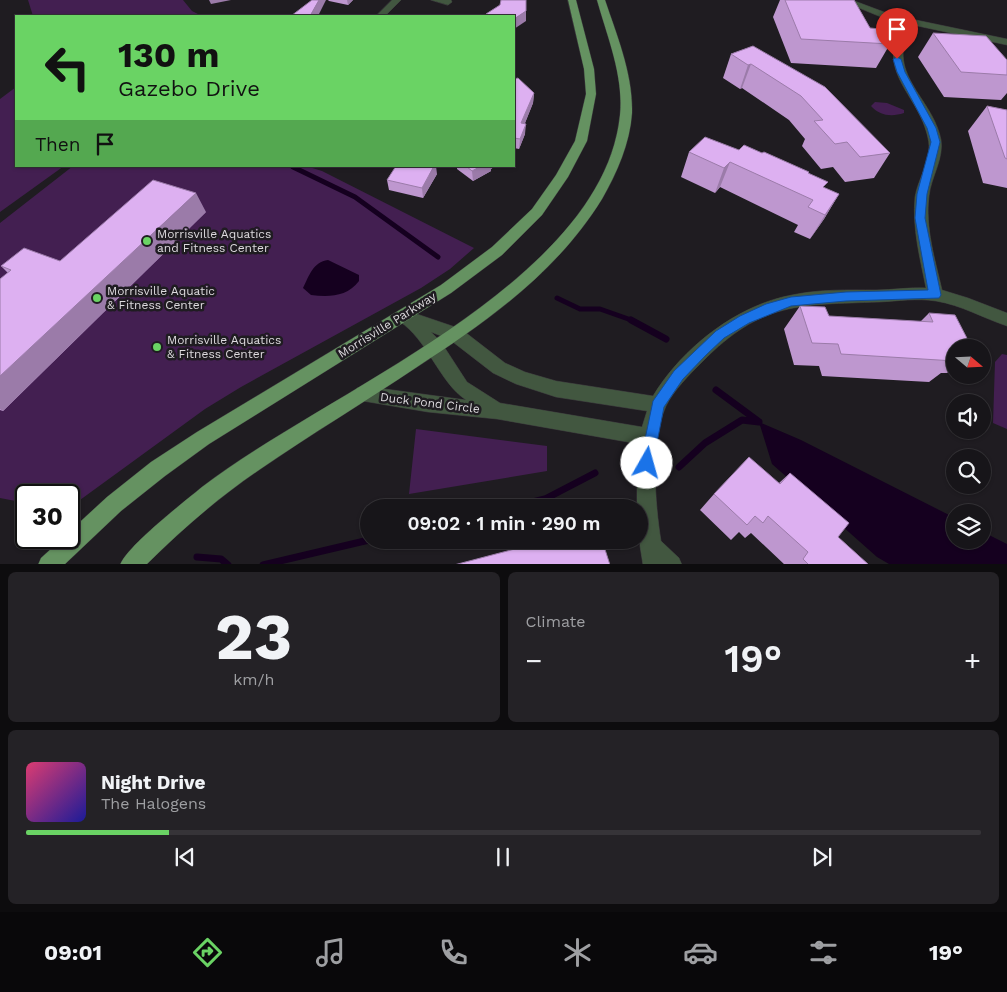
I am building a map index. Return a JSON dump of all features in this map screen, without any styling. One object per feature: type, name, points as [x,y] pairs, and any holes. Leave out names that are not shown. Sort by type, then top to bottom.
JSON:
[{"type":"main road","name":"Morrisville Parkway","points":[[48,564],[114,504],[158,469],[203,438],[405,316],[498,251],[537,212],[562,177],[581,141],[591,94],[589,69],[572,0]]},
{"type":"main road","points":[[130,564],[165,530],[227,481],[456,334],[517,289],[550,255],[587,212],[607,178],[626,116],[626,94],[623,74],[600,0]]},
{"type":"street","points":[[381,15],[397,0]]},
{"type":"street","points":[[435,0],[448,2]]},
{"type":"street","points":[[844,0],[874,12],[910,22],[1007,42]]},
{"type":"street","points":[[910,22],[899,42],[897,59],[901,72],[932,128],[935,142],[922,194],[920,218],[935,295]]},
{"type":"street","points":[[672,564],[652,555],[645,492],[650,437],[658,405],[679,375],[720,335],[744,320],[791,301],[846,296],[935,295],[971,305],[1007,320]]},
{"type":"street","points":[[405,316],[456,334],[500,368],[522,379],[556,390],[658,405]]},
{"type":"street","name":"Duck Pond Circle","points":[[405,316],[435,347],[461,387],[497,411]]},
{"type":"street","name":"Duck Pond Circle","points":[[363,394],[428,404],[497,411],[650,437]]},
{"type":"shaded area","points":[[28,0],[183,0],[192,11],[200,15],[33,15]]},
{"type":"shaded area","points":[[15,88],[15,167],[63,167],[0,212],[0,99]]},
{"type":"shaded area","points":[[875,102],[887,103],[904,110],[904,113],[895,115],[882,114],[871,106]]},
{"type":"shaded area","name":"Morrisville Aquatics & Fitness Center","points":[[72,167],[309,167],[322,171],[474,248],[450,269],[421,288],[241,387],[205,409],[80,500],[80,484],[15,484],[15,501],[0,498],[0,223]]},
{"type":"shaded area","points":[[328,260],[359,275],[359,281],[349,290],[337,295],[311,295],[303,288],[307,279],[315,267]]},
{"type":"shaded area","points":[[1002,354],[1007,355],[1007,429],[993,423],[995,362]]},
{"type":"shaded area","points":[[759,422],[801,440],[946,513],[946,549],[991,549],[991,536],[1007,544],[1007,564],[889,564],[877,557],[772,464]]},
{"type":"shaded area","points":[[416,429],[547,446],[547,471],[409,494]]},
{"type":"building","points":[[312,0],[319,0],[311,15],[292,15]]},
{"type":"building","points":[[501,0],[526,0],[526,11],[515,18],[515,15],[486,14],[500,5]]},
{"type":"building","points":[[785,0],[854,0],[870,28],[880,29],[890,44],[801,39]]},
{"type":"building","points":[[933,33],[986,36],[1007,60],[1007,75],[961,72]]},
{"type":"building","points":[[753,46],[825,87],[890,153],[860,157],[847,142],[835,144],[814,121],[823,120],[801,96],[751,64],[748,65],[731,54]]},
{"type":"building","points":[[518,78],[534,93],[521,123],[526,124],[520,139],[515,138],[515,79]]},
{"type":"building","points":[[987,106],[1007,110],[1007,159],[1005,158]]},
{"type":"building","points":[[705,137],[739,150],[744,145],[762,153],[764,152],[828,182],[823,187],[839,194],[825,215],[808,207],[813,200],[730,162],[724,168],[689,152]]},
{"type":"building","points":[[395,167],[433,167],[422,188],[387,180]]},
{"type":"building","points":[[467,167],[479,167],[472,171]]},
{"type":"building","points":[[153,180],[196,193],[0,376],[0,279],[11,270],[1,266],[24,248],[60,261]]},
{"type":"building","points":[[800,306],[825,307],[829,316],[933,322],[929,313],[955,315],[967,339],[946,339],[946,360],[841,354],[838,344],[812,343]]},
{"type":"building","points":[[749,457],[780,484],[790,473],[849,523],[838,537],[868,564],[808,564],[803,559],[808,552],[768,516],[763,523],[755,516],[747,525],[714,494]]},
{"type":"building","points":[[515,549],[605,549],[610,564],[458,564]]},
{"type":"waterway","points":[[293,167],[355,197],[438,257]]},
{"type":"waterway","points":[[557,298],[580,309],[600,309],[634,321]]},
{"type":"waterway","points":[[631,320],[666,339]]},
{"type":"waterway","points":[[716,390],[758,421]]},
{"type":"waterway","points":[[679,467],[705,443],[742,420],[759,422]]},
{"type":"waterway","points":[[545,499],[595,473]]},
{"type":"waterway","points":[[267,564],[360,542]]},
{"type":"waterway","points":[[197,557],[221,559],[227,564]]},
{"type":"place","name":"Morrisville Aquatics and Fitness Center","points":[[147,241]]},
{"type":"place","name":"Morrisville Aquatic & Fitness Center","points":[[97,298]]},
{"type":"place","name":"Morrisville Aquatics & Fitness Center","points":[[157,347]]},
{"type":"route","points":[[647,463],[650,437],[658,405],[679,375],[702,351],[720,335],[744,320],[791,301],[846,296],[935,295],[920,218],[922,194],[935,142],[932,128],[909,88],[897,59]]}]
